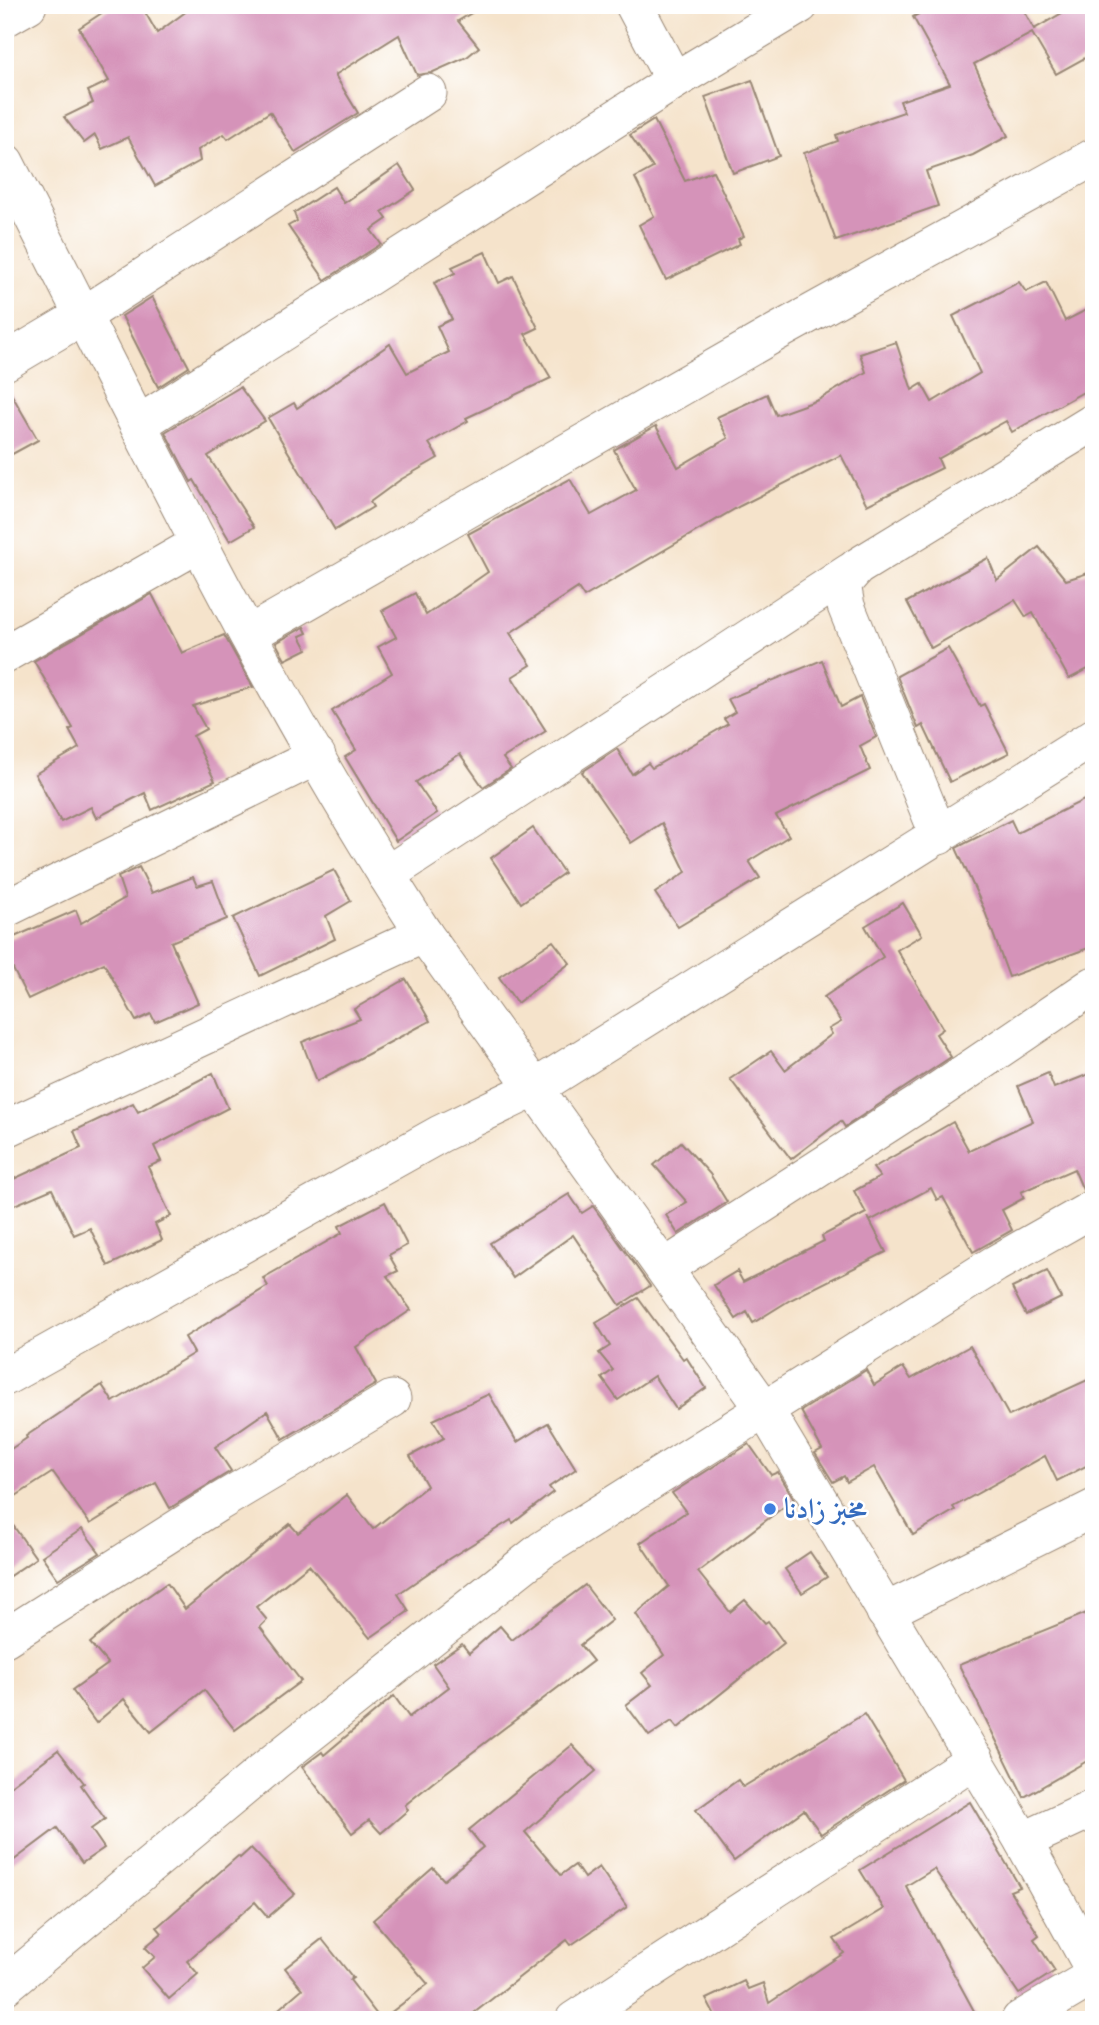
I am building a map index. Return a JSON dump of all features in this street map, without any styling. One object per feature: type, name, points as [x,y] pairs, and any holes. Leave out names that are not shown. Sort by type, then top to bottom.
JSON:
[{"type":"street","points":[[5,18],[28,5]]},
{"type":"street","points":[[634,5],[674,81]]},
{"type":"street","points":[[139,424],[674,81],[800,5]]},
{"type":"street","points":[[5,362],[84,316],[428,93]]},
{"type":"street","points":[[248,635],[765,339],[1094,157]]},
{"type":"street","points":[[5,162],[248,635],[386,875],[424,934],[765,1410],[1023,1841],[1094,1973],[1020,2020]]},
{"type":"street","points":[[386,875],[850,572],[1094,422]]},
{"type":"street","points":[[5,654],[200,543]]},
{"type":"street","points":[[850,572],[842,584],[843,599],[939,836]]},
{"type":"street","points":[[5,1377],[440,1134],[535,1088],[1094,737]]},
{"type":"street","points":[[5,909],[317,757]]},
{"type":"street","points":[[5,1129],[424,934]]},
{"type":"street","points":[[664,1268],[920,1103],[1094,985]]},
{"type":"street","points":[[5,1986],[274,1762],[542,1550],[995,1264],[1094,1208]]},
{"type":"street","points":[[5,1638],[216,1504],[392,1399]]},
{"type":"street","points":[[885,1612],[1094,1508]]},
{"type":"street","points":[[574,2020],[975,1759]]},
{"type":"street","points":[[1023,1841],[1094,1808]]},
{"type":"building","points":[[114,5],[141,5],[157,33],[195,5],[485,5],[458,21],[479,47],[467,57],[431,73],[417,75],[399,35],[335,75],[358,113],[295,152],[270,112],[228,139],[224,134],[198,150],[200,161],[155,186],[128,137],[102,149],[95,135],[84,143],[64,117],[93,103],[88,91],[109,81],[79,28]]},
{"type":"building","points":[[935,5],[1021,5],[1034,29],[1076,5],[1094,5],[1094,53],[1056,74],[1032,33],[974,64],[1008,136],[973,155],[926,171],[938,206],[836,241],[804,153],[838,141],[836,135],[904,112],[900,101],[950,84],[913,17]]},
{"type":"building","points":[[752,80],[779,156],[733,173],[705,97]]},
{"type":"building","points":[[654,120],[685,181],[713,171],[744,236],[738,239],[740,244],[666,280],[639,225],[654,216],[635,178],[653,168],[630,135]]},
{"type":"building","points":[[399,165],[415,190],[382,212],[387,219],[371,230],[381,244],[325,280],[288,226],[297,221],[294,213],[334,187],[344,203]]},
{"type":"building","points":[[485,252],[499,283],[513,276],[538,328],[525,334],[551,378],[466,418],[468,421],[429,443],[438,458],[400,480],[370,502],[373,507],[335,530],[268,418],[294,403],[297,408],[390,344],[407,373],[449,352],[437,326],[452,319],[434,283],[455,273],[452,267]]},
{"type":"building","points":[[1019,282],[1026,292],[1046,282],[1065,321],[1094,306],[1094,386],[1012,432],[1006,421],[938,459],[942,468],[867,505],[841,455],[740,506],[584,597],[578,588],[510,633],[531,665],[512,677],[546,731],[503,758],[511,769],[483,787],[460,754],[416,782],[437,813],[396,841],[345,757],[356,750],[332,711],[392,673],[378,647],[396,637],[382,611],[415,593],[426,615],[488,572],[468,534],[570,479],[591,515],[636,490],[614,450],[656,426],[678,467],[728,438],[717,417],[767,394],[776,415],[818,400],[866,372],[860,354],[896,342],[912,390],[922,384],[932,402],[980,373],[953,316]]},
{"type":"building","points":[[152,297],[189,367],[158,387],[122,316]]},
{"type":"building","points":[[5,383],[38,440],[5,458]]},
{"type":"building","points":[[240,387],[265,421],[208,456],[254,527],[230,541],[194,480],[191,482],[165,432]]},
{"type":"building","points":[[1039,547],[1066,580],[1094,571],[1094,666],[1069,679],[1033,613],[1026,617],[1015,600],[931,648],[907,602],[988,558],[997,580]]},
{"type":"building","points":[[152,594],[182,653],[224,635],[253,687],[193,706],[206,729],[193,736],[215,781],[152,810],[145,793],[96,818],[91,807],[61,822],[35,774],[79,748],[69,730],[73,728],[34,661]]},
{"type":"building","points":[[304,627],[307,633],[300,636],[307,649],[285,660],[276,643]]},
{"type":"building","points":[[948,648],[980,706],[984,704],[1009,753],[950,782],[923,725],[918,728],[897,676]]},
{"type":"building","points":[[822,660],[841,707],[860,697],[876,737],[860,746],[870,770],[776,816],[789,836],[749,861],[760,878],[678,927],[655,893],[686,872],[662,823],[631,843],[582,772],[617,749],[632,774],[648,763],[652,768],[728,724],[724,719],[735,712],[728,699]]},
{"type":"building","points":[[1094,795],[1094,946],[1009,977],[984,909],[956,848],[1011,820],[1017,833]]},
{"type":"building","points":[[533,828],[564,873],[521,903],[491,858]]},
{"type":"building","points":[[139,867],[152,893],[193,877],[197,886],[213,881],[227,919],[171,942],[198,1003],[155,1022],[151,1014],[136,1021],[104,963],[28,999],[5,953],[5,941],[76,910],[81,923],[125,898],[118,877]]},
{"type":"building","points":[[334,870],[351,901],[326,916],[335,939],[260,976],[233,918]]},
{"type":"building","points":[[903,903],[922,935],[897,950],[943,1029],[936,1034],[951,1057],[845,1127],[841,1121],[791,1159],[730,1079],[771,1051],[785,1070],[832,1034],[829,1029],[841,1022],[824,997],[883,957],[865,926]]},
{"type":"building","points":[[553,941],[570,963],[517,1003],[499,977]]},
{"type":"building","points":[[406,979],[430,1021],[317,1081],[302,1042],[360,1019],[354,1009]]},
{"type":"building","points":[[1094,1072],[1094,1187],[1083,1190],[1074,1169],[1021,1192],[1024,1198],[1002,1210],[1012,1230],[973,1252],[943,1197],[937,1200],[931,1188],[870,1221],[886,1252],[790,1300],[753,1323],[747,1312],[736,1319],[714,1285],[737,1271],[743,1282],[824,1241],[822,1236],[866,1213],[854,1191],[880,1177],[873,1168],[953,1122],[969,1151],[1033,1121],[1018,1086],[1048,1073],[1054,1088]]},
{"type":"building","points":[[213,1073],[228,1108],[154,1146],[161,1161],[148,1167],[171,1216],[155,1224],[162,1240],[108,1266],[90,1228],[74,1235],[52,1189],[5,1209],[5,1183],[81,1148],[74,1131],[133,1103],[138,1112]]},
{"type":"building","points":[[681,1142],[710,1174],[727,1202],[678,1234],[666,1215],[687,1202],[654,1165]]},
{"type":"building","points":[[569,1194],[582,1213],[593,1206],[650,1286],[620,1305],[573,1235],[513,1278],[490,1243]]},
{"type":"building","points":[[385,1202],[407,1245],[389,1255],[398,1271],[387,1276],[411,1310],[356,1347],[376,1384],[283,1439],[267,1411],[215,1447],[231,1471],[170,1508],[156,1483],[90,1524],[53,1472],[5,1503],[5,1453],[27,1438],[26,1436],[102,1385],[113,1402],[194,1353],[185,1337],[268,1286],[263,1278],[342,1233],[339,1226]]},
{"type":"building","points":[[1047,1271],[1061,1298],[1026,1315],[1012,1288]]},
{"type":"building","points":[[638,1298],[683,1359],[686,1357],[706,1388],[676,1409],[654,1376],[618,1400],[602,1378],[613,1370],[599,1353],[610,1346],[596,1323]]},
{"type":"building","points":[[970,1346],[1009,1416],[1094,1377],[1094,1462],[1057,1481],[1045,1456],[953,1507],[955,1510],[913,1535],[874,1467],[847,1482],[844,1476],[833,1482],[815,1453],[822,1449],[801,1411],[866,1370],[874,1385],[903,1367],[911,1379]]},
{"type":"building","points":[[489,1394],[517,1442],[548,1423],[576,1469],[549,1487],[553,1492],[513,1523],[511,1520],[398,1594],[409,1611],[370,1638],[309,1565],[256,1607],[267,1620],[260,1627],[301,1681],[235,1730],[204,1690],[151,1732],[124,1699],[96,1723],[72,1690],[108,1664],[90,1643],[134,1606],[167,1583],[185,1609],[290,1524],[298,1533],[347,1495],[373,1529],[427,1486],[410,1456],[444,1438],[433,1420]]},
{"type":"building","points":[[749,1444],[771,1475],[778,1472],[794,1499],[698,1572],[730,1612],[745,1600],[765,1623],[768,1621],[784,1643],[678,1728],[672,1721],[649,1736],[626,1705],[652,1685],[642,1673],[664,1655],[636,1614],[669,1586],[640,1543],[686,1512],[672,1493]]},
{"type":"building","points":[[5,1514],[36,1558],[5,1579]]},
{"type":"building","points":[[82,1529],[100,1553],[58,1579],[42,1556]]},
{"type":"building","points":[[810,1552],[827,1577],[802,1593],[785,1569]]},
{"type":"building","points":[[585,1585],[612,1620],[580,1645],[593,1661],[405,1805],[408,1810],[381,1833],[369,1820],[352,1833],[302,1767],[322,1752],[324,1755],[394,1696],[409,1717],[449,1687],[433,1664],[462,1644],[469,1653],[500,1626],[512,1640]]},
{"type":"building","points":[[1094,1610],[1094,1757],[1024,1797],[959,1665]]},
{"type":"building","points":[[864,1714],[904,1780],[821,1834],[804,1810],[734,1861],[696,1810],[738,1780],[743,1787]]},
{"type":"building","points":[[572,1745],[596,1771],[525,1832],[561,1875],[575,1865],[584,1878],[599,1867],[627,1907],[571,1945],[567,1940],[465,2020],[381,2020],[428,1984],[373,1920],[433,1868],[444,1880],[483,1847],[469,1830]]},
{"type":"building","points":[[58,1750],[84,1783],[81,1785],[105,1819],[91,1829],[104,1848],[82,1863],[57,1828],[5,1867],[5,1790]]},
{"type":"building","points":[[970,1802],[1020,1887],[1010,1891],[1039,1935],[1034,1939],[1055,1971],[1019,1994],[934,1869],[906,1886],[979,2020],[717,2020],[706,1999],[744,1981],[748,1989],[763,1983],[769,2003],[844,1953],[834,1939],[884,1909],[860,1870]]},
{"type":"building","points":[[251,1848],[295,1894],[268,1917],[255,1902],[187,1961],[198,1974],[169,1999],[142,1968],[155,1957],[145,1947],[162,1933],[157,1927],[238,1856],[240,1858]]},
{"type":"building","points":[[322,1939],[381,2020],[266,2020],[302,1989],[285,1968]]},
{"type":"place","name":"مخبز زادنا","points":[[770,1509]]}]
